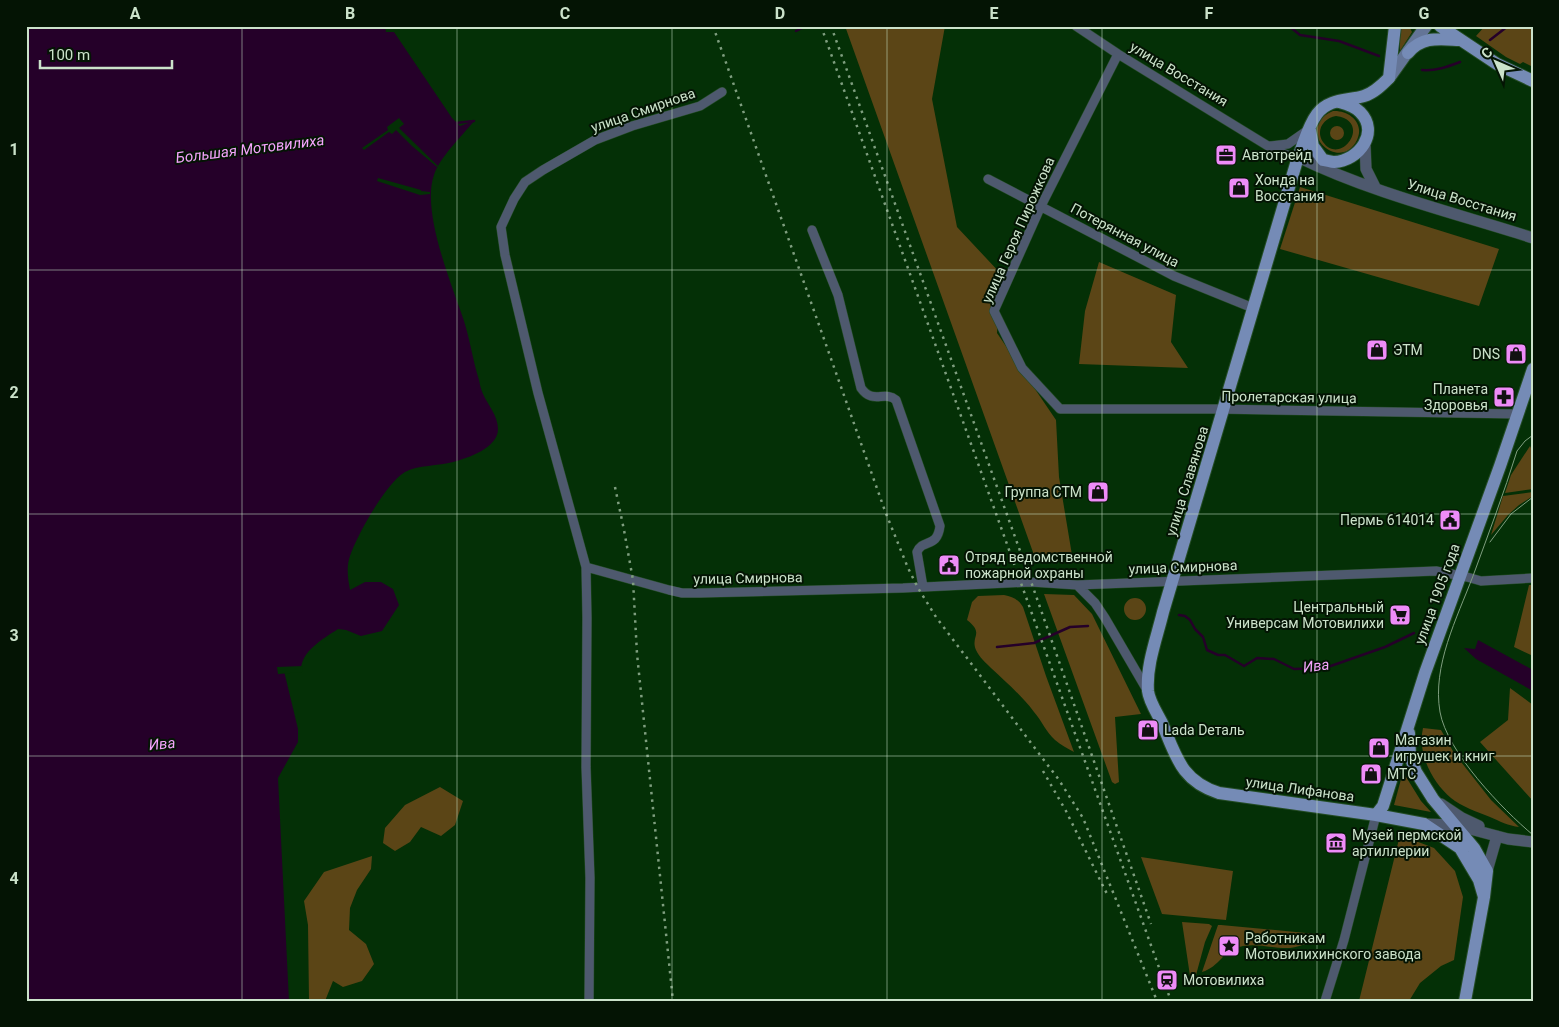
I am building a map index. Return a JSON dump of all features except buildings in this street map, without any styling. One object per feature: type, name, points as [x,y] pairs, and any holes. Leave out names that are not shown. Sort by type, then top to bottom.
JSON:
[{"type":"main road","points":[[1389,78],[1395,26]]},
{"type":"main road","points":[[1337,101],[1361,113],[1368,127],[1368,135],[1365,144],[1359,152],[1352,157],[1334,162],[1323,160],[1313,146],[1310,129],[1318,113],[1324,107],[1337,101],[1372,93],[1389,78],[1426,26]]},
{"type":"main road","points":[[1440,26],[1497,64],[1533,82]]},
{"type":"main road","points":[[1453,26],[1459,40]]},
{"type":"main road","points":[[1408,52],[1414,46],[1428,40],[1459,40]]},
{"type":"main road","name":"улица Славянова","points":[[1219,793],[1200,785],[1181,767],[1148,693],[1149,675],[1152,656],[1172,581],[1298,157],[1310,129]]},
{"type":"main road","name":"улица 1905 года","points":[[1376,815],[1383,806],[1410,716],[1533,369]]},
{"type":"main road","name":"улица 1905 года","points":[[1410,716],[1408,741],[1410,756],[1416,772],[1433,799],[1474,848],[1487,871]]},
{"type":"main road","name":"улица Лифанова","points":[[1219,793],[1376,815],[1424,824]]},
{"type":"main road","points":[[1424,824],[1460,848],[1479,880],[1484,897]]},
{"type":"main road","points":[[1465,1001],[1487,871]]},
{"type":"street","name":"улица Восстания","points":[[1076,26],[1268,146],[1287,155],[1309,156],[1323,160]]},
{"type":"street","name":"улица Героя Пирожкова","points":[[1060,409],[1022,368],[994,311],[1040,206],[1118,54]]},
{"type":"street","name":"улица Смирнова","points":[[722,92],[700,106],[632,126],[595,140],[543,170],[525,182],[514,199],[502,227],[505,255],[538,393],[586,568],[682,593],[924,587],[1031,582],[1077,585],[1436,571],[1481,581],[1533,578]]},
{"type":"street","points":[[1268,146],[1288,144],[1310,129]]},
{"type":"street","points":[[1365,144],[1366,169],[1379,189]]},
{"type":"street","points":[[1298,157],[1356,181]]},
{"type":"street","points":[[1323,160],[1356,181]]},
{"type":"street","name":"Потерянная улица","points":[[988,179],[1174,276],[1253,308]]},
{"type":"street","name":"Улица Восстания","points":[[1356,181],[1533,238]]},
{"type":"street","points":[[812,230],[838,295],[861,388],[874,398],[888,396],[896,400],[940,526],[937,538],[933,542],[918,548],[917,552],[924,587]]},
{"type":"street","name":"Пролетарская улица","points":[[1060,409],[1518,414]]},
{"type":"street","points":[[586,568],[586,767],[590,878],[589,1001]]},
{"type":"street","points":[[1077,585],[1095,603],[1148,693]]},
{"type":"street","points":[[1433,799],[1471,823],[1529,841]]},
{"type":"street","name":"улица 1905 года","points":[[1325,1001],[1344,940],[1376,815]]},
{"type":"street","points":[[1424,824],[1455,826],[1496,836],[1529,841]]},
{"type":"street","points":[[1487,871],[1496,836]]},
{"type":"shaded area","points":[[845,26],[945,26],[932,99],[957,227],[1001,274],[997,333],[1056,420],[1059,477],[1072,555],[1034,555]]},
{"type":"shaded area","points":[[1400,26],[1409,26],[1412,32],[1400,51]]},
{"type":"shaded area","points":[[1485,26],[1533,26],[1533,67],[1523,62],[1520,64],[1506,57],[1476,36]]},
{"type":"shaded area","points":[[1333,111],[1339,111],[1350,115],[1354,119],[1359,128],[1359,134],[1349,150],[1340,153],[1331,151],[1323,145],[1318,137],[1317,128],[1321,119]],"holes":[[[1336,116],[1347,120],[1352,126],[1353,133],[1350,140],[1345,146],[1338,149],[1330,148],[1321,138],[1320,129],[1322,125],[1328,119]]]},
{"type":"shaded area","points":[[1334,126],[1340,126],[1344,133],[1340,140],[1334,140],[1330,136],[1330,130]]},
{"type":"shaded area","points":[[1300,187],[1499,249],[1479,306],[1280,249]]},
{"type":"shaded area","points":[[1099,262],[1176,295],[1171,342],[1188,368],[1079,364],[1085,311]]},
{"type":"shaded area","points":[[1530,446],[1533,452],[1533,489],[1505,493],[1511,475]]},
{"type":"shaded area","points":[[1533,492],[1533,496],[1508,515],[1491,535],[1503,496]]},
{"type":"shaded area","points":[[1529,585],[1533,585],[1533,656],[1514,647]]},
{"type":"shaded area","points":[[1044,594],[1074,595],[1092,614],[1141,714],[1115,717],[1119,782],[1115,784],[1112,782]]},
{"type":"shaded area","points":[[1004,595],[1015,599],[1023,607],[1074,752],[1052,737],[1024,700],[985,662],[976,650],[976,632],[967,620],[972,602],[978,596]]},
{"type":"shaded area","points":[[1135,598],[1143,601],[1146,609],[1143,617],[1135,620],[1127,617],[1124,609],[1127,601]]},
{"type":"shaded area","points":[[1510,688],[1533,705],[1533,801],[1480,742],[1508,720]]},
{"type":"shaded area","points":[[1423,728],[1441,730],[1454,753],[1491,800],[1519,827],[1469,809],[1455,801],[1444,791],[1432,775],[1424,757],[1422,747]]},
{"type":"shaded area","points":[[1403,772],[1421,801],[1431,812],[1394,805]]},
{"type":"shaded area","points":[[440,787],[463,801],[455,825],[441,836],[421,827],[410,842],[395,851],[383,843],[385,828],[405,805]]},
{"type":"shaded area","points":[[1400,835],[1434,848],[1455,871],[1463,897],[1454,960],[1441,966],[1420,983],[1409,1001],[1359,1001]]},
{"type":"shaded area","points":[[372,856],[371,869],[357,890],[350,908],[349,930],[366,944],[374,964],[362,981],[343,987],[333,981],[325,1001],[309,1001],[308,925],[304,901],[324,872]]},
{"type":"shaded area","points":[[1141,857],[1233,871],[1226,920],[1162,914]]},
{"type":"shaded area","points":[[1182,922],[1209,924],[1212,926],[1205,942],[1196,975],[1190,976]]},
{"type":"shaded area","points":[[1218,925],[1327,935],[1304,945],[1290,948],[1255,945],[1236,948],[1208,970],[1202,972]]},
{"type":"water","points":[[26,26],[385,26],[386,32],[394,32],[452,118],[460,126],[474,121],[446,154],[437,168],[431,190],[432,208],[440,248],[464,321],[481,389],[498,424],[497,436],[488,447],[466,458],[416,468],[405,472],[397,478],[373,510],[359,536],[350,556],[348,577],[350,590],[365,582],[381,582],[393,589],[399,605],[382,631],[361,636],[338,629],[309,651],[302,663],[301,670],[284,671],[298,729],[298,742],[278,778],[289,1001],[26,1001]]},
{"type":"water","points":[[1478,640],[1533,670],[1533,691],[1476,659],[1464,648],[1475,649]]},
{"type":"pier","points":[[399,118],[404,124],[399,128],[437,167],[396,130],[392,134],[389,132],[364,150],[362,148],[388,130],[387,127]]},
{"type":"pier","points":[[378,178],[430,192],[430,194],[420,195],[377,181]]},
{"type":"pier","points":[[303,666],[302,672],[278,674],[277,667]]},
{"type":"waterway","name":"Большая Мотовилиха","points":[[796,31],[806,26]]},
{"type":"waterway","name":"Большая Мотовилиха","points":[[1289,26],[1300,35],[1339,41],[1379,56]]},
{"type":"waterway","name":"Большая Мотовилиха","points":[[1490,40],[1508,26]]},
{"type":"waterway","name":"Большая Мотовилиха","points":[[1422,70],[1437,69],[1460,62]]},
{"type":"waterway","name":"Большая Мотовилиха","points":[[456,123],[474,121]]},
{"type":"waterway","name":"Ива","points":[[1179,615],[1185,616],[1190,620],[1203,637],[1207,650],[1218,655],[1225,655],[1244,666],[1257,658],[1274,659],[1294,669],[1325,668],[1385,647],[1414,633]]},
{"type":"waterway","name":"Ива","points":[[997,647],[1034,643],[1070,627],[1088,626]]},
{"type":"tram line","points":[[1533,435],[1517,451],[1490,530],[1453,625],[1443,660],[1438,695],[1440,712],[1445,728],[1464,762],[1506,810],[1533,835]]},
{"type":"tram line","points":[[1490,542],[1511,514],[1533,497]]},
{"type":"railway","points":[[713,26],[885,511],[908,568],[936,617],[1059,780],[1083,818],[1157,1001]]},
{"type":"railway","points":[[821,26],[1171,1001]]},
{"type":"railway","points":[[831,26],[1028,573],[1151,924]]},
{"type":"railway","points":[[615,487],[633,580],[637,654],[673,1001]]},
{"type":"railway","points":[[1043,771],[1066,811],[1108,896]]},
{"type":"place","name":"Автотрейд","points":[[1226,155]]},
{"type":"place","name":"Хонда на Восстания","points":[[1239,188]]},
{"type":"place","name":"ЭТМ","points":[[1377,350]]},
{"type":"place","name":"DNS","points":[[1516,354]]},
{"type":"place","name":"Планета Здоровья","points":[[1504,397]]},
{"type":"place","name":"Группа СТМ","points":[[1098,492]]},
{"type":"place","name":"Пермь 614014","points":[[1450,520]]},
{"type":"place","name":"Отряд ведомственной пожарной охраны","points":[[949,565]]},
{"type":"place","name":"Центральный Универсам Мотовилихи","points":[[1400,615]]},
{"type":"place","name":"Lada Dеталь","points":[[1148,730]]},
{"type":"place","name":"Магазин игрушек и книг","points":[[1379,748]]},
{"type":"place","name":"МТС","points":[[1371,774]]},
{"type":"place","name":"Музей пермской артиллерии","points":[[1336,843]]},
{"type":"place","name":"Работникам Мотовилихинского завода","points":[[1229,946]]},
{"type":"place","name":"Мотовилиха","points":[[1167,980]]}]
